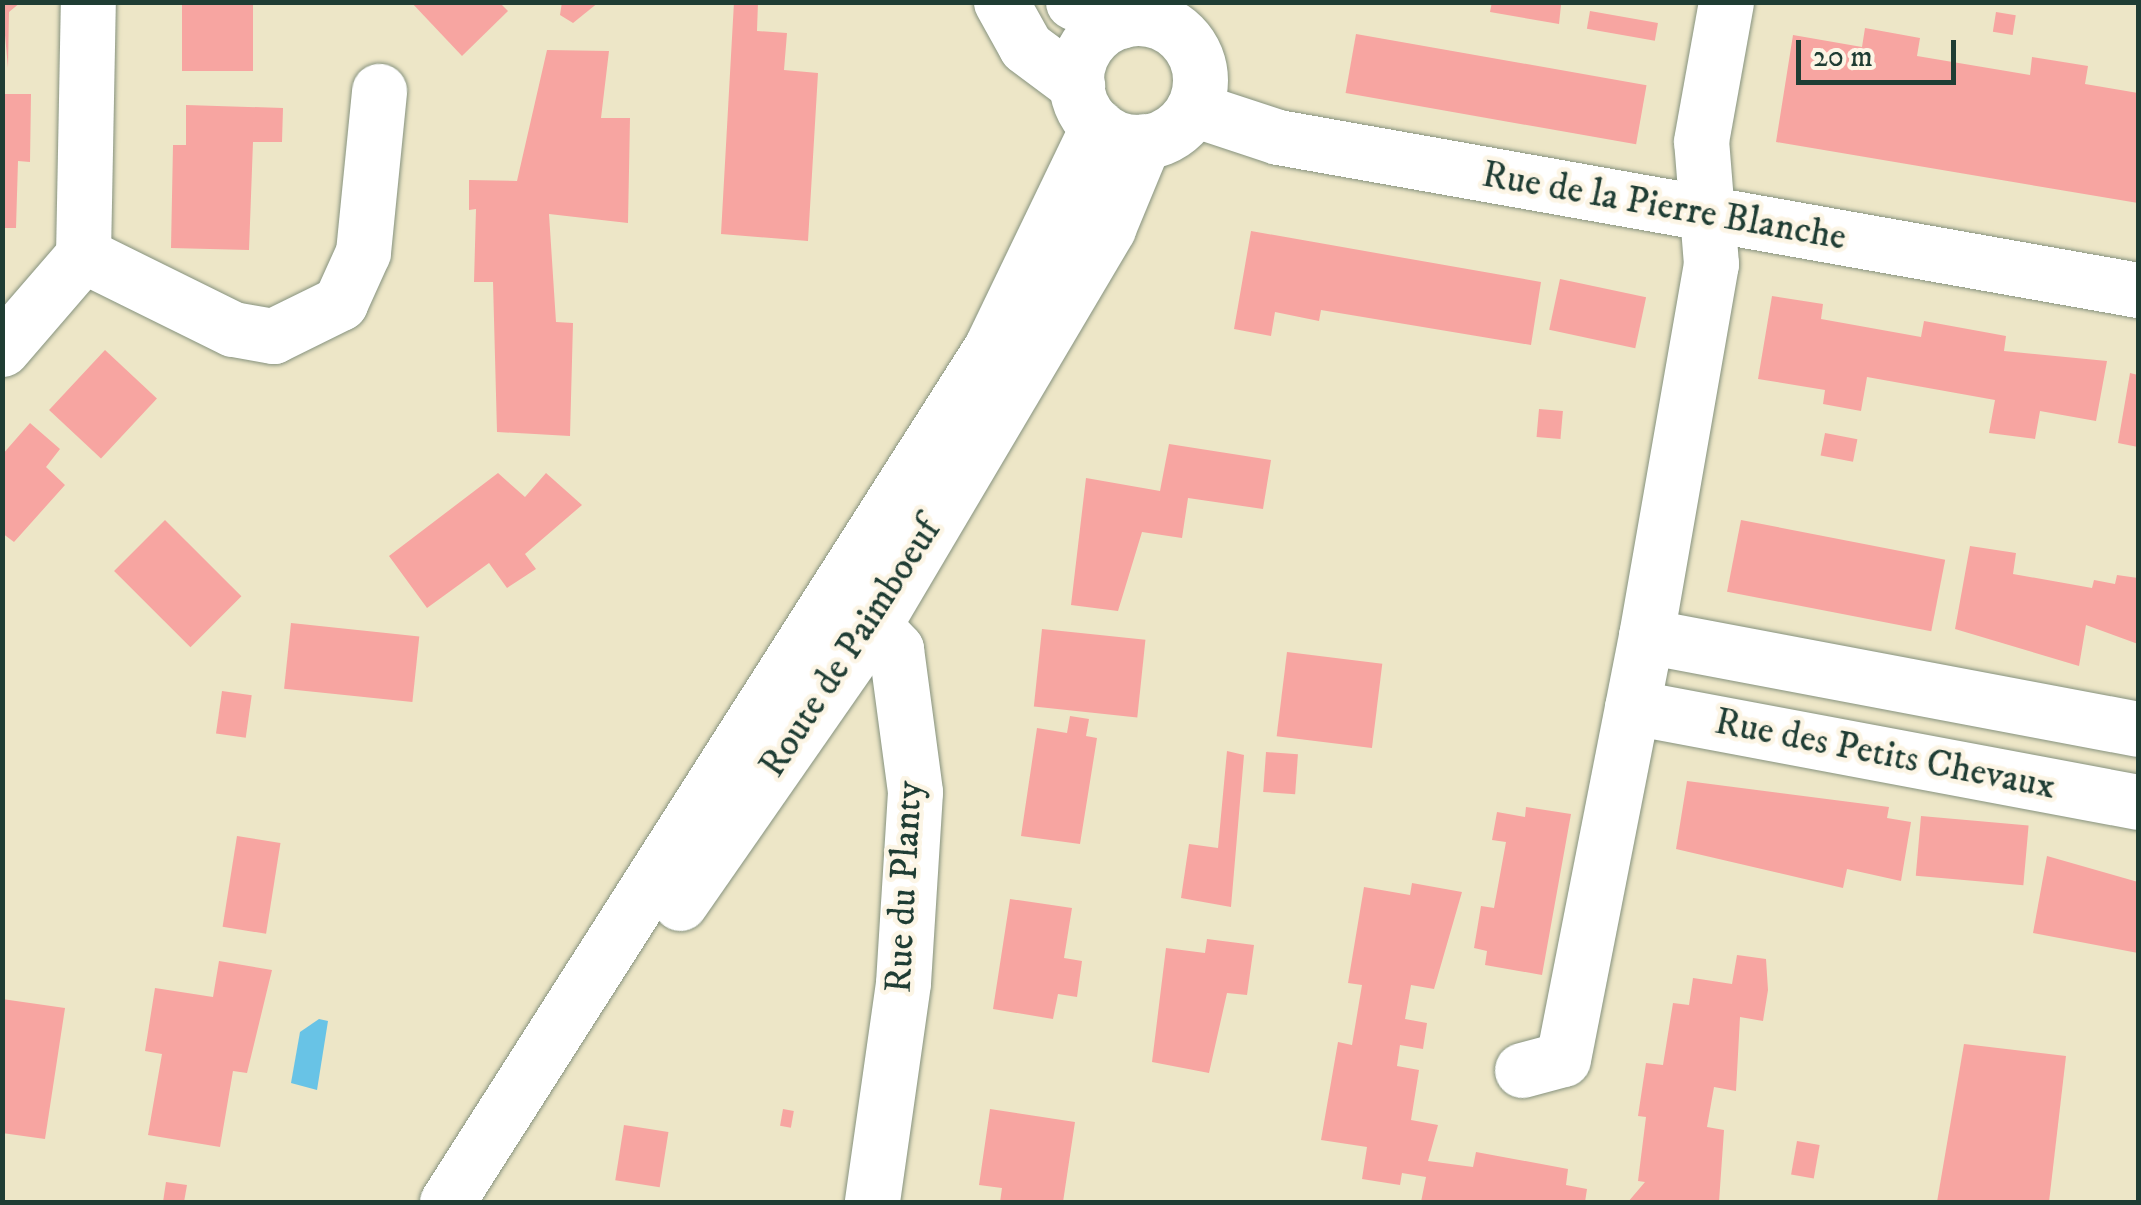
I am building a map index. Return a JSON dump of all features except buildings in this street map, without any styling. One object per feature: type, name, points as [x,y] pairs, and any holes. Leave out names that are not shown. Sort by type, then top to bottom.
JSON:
[{"type":"street","points":[[2,349],[83,255],[88,2]]},
{"type":"street","points":[[1001,2],[1026,47],[1106,118],[1179,127],[1193,108],[1199,68],[1189,18],[1154,20],[1096,12]]},
{"type":"street","points":[[1522,1070],[1564,1058],[1646,636],[1711,264],[1701,141],[1726,2]]},
{"type":"street","name":"Route de Paimboeuf","points":[[448,1202],[859,608],[1106,118],[1088,46],[1096,12]]},
{"type":"street","points":[[83,255],[233,328],[273,336],[340,303],[363,252],[378,90]]},
{"type":"street","name":"Rue de la Pierre Blanche","points":[[1193,108],[1278,137],[2138,290]]},
{"type":"street","name":"Rue du Planty","points":[[859,608],[896,648],[915,792],[903,982],[872,1202]]},
{"type":"street","name":"Rue des Petits Chevaux","points":[[1646,636],[2138,729]]},
{"type":"street","name":"Rue des Petits Chevaux","points":[[1632,707],[2138,802]]},
{"type":"water","points":[[319,1019],[328,1021],[317,1090],[291,1083],[300,1032]]}]
